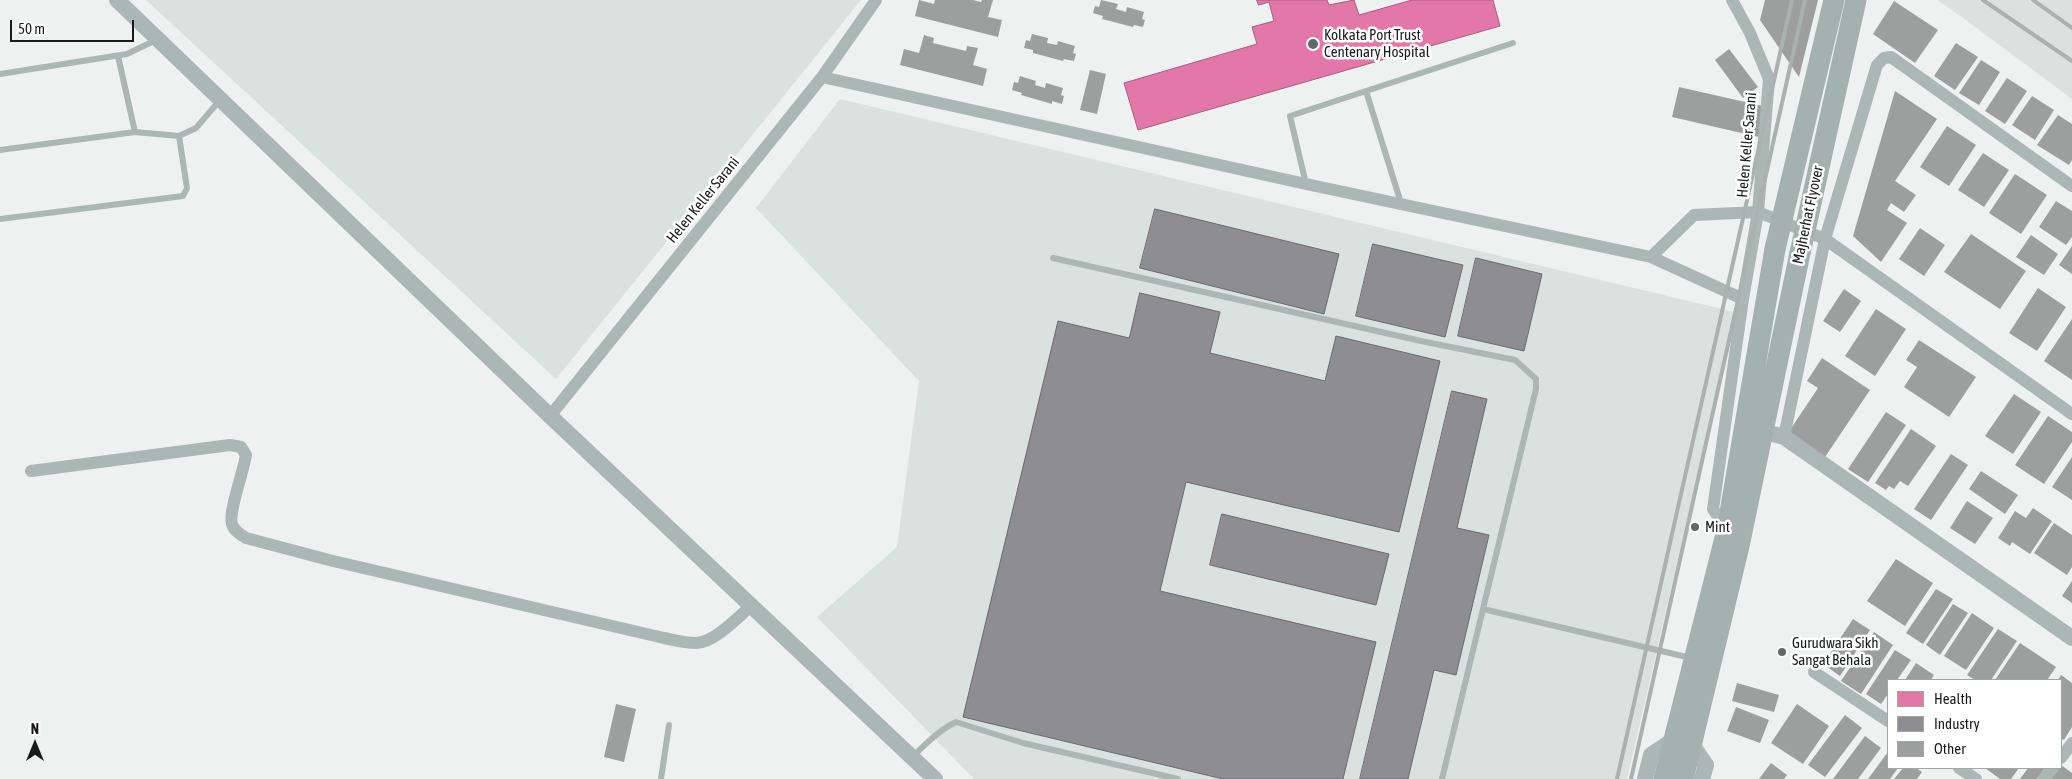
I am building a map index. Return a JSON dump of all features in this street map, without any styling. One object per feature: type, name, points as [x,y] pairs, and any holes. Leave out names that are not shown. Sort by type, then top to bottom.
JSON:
[{"type":"highway","name":"Majherhat Flyover","points":[[1754,429],[1775,249],[1834,0]]},
{"type":"highway","name":"Majherhat Flyover","points":[[1754,429],[1800,253],[1856,0]]},
{"type":"highway","points":[[1683,779],[1683,741],[1695,659],[1754,429]]},
{"type":"highway","points":[[1664,779],[1683,741],[1739,546],[1754,429]]},
{"type":"street","points":[[117,0],[550,416],[936,779]]},
{"type":"street","name":"Helen Keller Sarani","points":[[550,416],[822,77],[876,0]]},
{"type":"street","name":"Helen Keller Sarani","points":[[1727,530],[1713,509],[1742,299],[1758,212],[1769,79],[1750,33],[1732,0]]},
{"type":"street","points":[[1784,437],[1825,239],[1877,65],[1884,58],[1891,57],[2072,186]]},
{"type":"street","points":[[822,77],[1306,184],[1651,257],[1742,299]]},
{"type":"street","points":[[1651,257],[1694,215],[1758,212],[1825,239],[2072,414]]},
{"type":"street","points":[[1754,429],[1784,437],[2072,638]]},
{"type":"street","points":[[32,471],[230,445],[241,448],[246,455],[233,511],[232,524],[237,532],[246,538],[329,560],[664,638],[697,643],[708,640],[752,606]]},
{"type":"street","points":[[1814,672],[1887,720]]},
{"type":"street","points":[[1645,779],[1651,756],[1683,741],[1706,765],[1702,779]]},
{"type":"street","points":[[2062,757],[2072,743]]},
{"type":"street","points":[[1960,769],[1976,779]]},
{"type":"street","points":[[2044,779],[2052,769]]},
{"type":"lane","points":[[0,74],[118,56],[127,54],[158,39]]},
{"type":"lane","points":[[1306,184],[1290,116],[1514,43]]},
{"type":"lane","points":[[118,56],[135,132]]},
{"type":"lane","points":[[1366,91],[1401,203]]},
{"type":"lane","points":[[0,150],[135,132],[179,136],[196,128],[221,99]]},
{"type":"lane","points":[[0,219],[183,196],[188,188],[179,136]]},
{"type":"lane","points":[[1053,258],[1421,341],[1515,360],[1536,379],[1536,389],[1442,779]]},
{"type":"lane","points":[[1483,609],[1695,659]]},
{"type":"lane","points":[[912,757],[930,740],[956,722],[1023,743],[1178,779]]},
{"type":"lane","points":[[660,779],[669,725]]},
{"type":"shaded area","points":[[146,0],[861,0],[556,379]]},
{"type":"shaded area","points":[[1937,0],[2072,0],[2072,99],[1966,20]]},
{"type":"shaded area","points":[[840,99],[1735,312],[1627,779],[974,779],[817,617],[897,547],[919,381],[756,208]]},
{"type":"building: Health","points":[[1257,0],[1327,0],[1329,5],[1354,0],[1359,15],[1412,0],[1493,0],[1500,26],[1138,130],[1124,83],[1257,44],[1252,27],[1274,21],[1269,2],[1259,5]]},
{"type":"building: Industry","points":[[1155,209],[1339,254],[1324,314],[1140,268]]},
{"type":"building: Industry","points":[[1373,244],[1463,265],[1445,337],[1356,316]]},
{"type":"building: Industry","points":[[1476,258],[1542,274],[1524,351],[1458,336]]},
{"type":"building: Industry","points":[[1140,293],[1220,312],[1210,353],[1325,381],[1336,336],[1440,361],[1399,532],[1186,482],[1160,591],[1376,642],[1343,779],[1223,779],[963,717],[1058,321],[1129,338]]},
{"type":"building: Industry","points":[[1452,391],[1487,399],[1457,528],[1489,535],[1456,675],[1434,670],[1408,779],[1360,779]]},
{"type":"building: Industry","points":[[1222,514],[1389,554],[1376,605],[1210,565]]},
{"type":"building: Other","points":[[919,0],[934,4],[935,0],[973,0],[981,2],[982,0],[993,0],[988,17],[1002,20],[998,37],[915,16]]},
{"type":"building: Other","points":[[1101,0],[1118,4],[1116,9],[1126,12],[1127,7],[1144,12],[1142,19],[1145,20],[1143,27],[1134,25],[1133,27],[1102,19],[1103,16],[1093,13],[1095,6],[1099,7]]},
{"type":"building: Other","points":[[1765,0],[1818,0],[1799,77],[1760,20]]},
{"type":"building: Other","points":[[1894,1],[1938,30],[1915,63],[1873,34]]},
{"type":"building: Other","points":[[1032,34],[1048,38],[1047,43],[1057,45],[1058,41],[1075,46],[1073,53],[1076,54],[1074,61],[1064,59],[1063,61],[1033,53],[1033,50],[1024,48],[1026,40],[1030,41]]},
{"type":"building: Other","points":[[924,35],[934,38],[933,43],[966,51],[967,46],[978,48],[973,65],[987,69],[983,86],[900,65],[904,49],[919,53]]},
{"type":"building: Other","points":[[1956,43],[1978,57],[1955,90],[1934,76]]},
{"type":"building: Other","points":[[1729,49],[1758,87],[1743,98],[1715,60]]},
{"type":"building: Other","points":[[1981,60],[2000,72],[1979,105],[1959,93]]},
{"type":"building: Other","points":[[1090,70],[1106,74],[1097,114],[1080,110]]},
{"type":"building: Other","points":[[1020,76],[1036,81],[1035,85],[1045,88],[1046,83],[1063,88],[1061,95],[1064,96],[1062,104],[1052,101],[1052,104],[1021,95],[1022,93],[1012,90],[1014,82],[1018,83]]},
{"type":"building: Other","points":[[2007,78],[2027,91],[2005,124],[1985,111]]},
{"type":"building: Other","points":[[1679,87],[1767,107],[1759,137],[1672,117]]},
{"type":"building: Other","points":[[1895,91],[1937,119],[1895,181],[1916,195],[1904,212],[1891,203],[1887,210],[1907,223],[1881,262],[1853,236]]},
{"type":"building: Other","points":[[2032,96],[2054,110],[2035,140],[2012,125]]},
{"type":"building: Other","points":[[2058,115],[2072,124],[2072,160],[2069,165],[2037,145]]},
{"type":"building: Other","points":[[1947,126],[1976,145],[1949,186],[1920,167]]},
{"type":"building: Other","points":[[1983,153],[2009,170],[1984,207],[1958,190]]},
{"type":"building: Other","points":[[2015,174],[2047,195],[2021,234],[1989,213]]},
{"type":"building: Other","points":[[2056,201],[2072,211],[2072,237],[2066,245],[2039,227]]},
{"type":"building: Other","points":[[1920,228],[1945,245],[1924,276],[1899,259]]},
{"type":"building: Other","points":[[1971,234],[2026,271],[2000,309],[1944,272]]},
{"type":"building: Other","points":[[2031,235],[2058,254],[2044,275],[2016,257]]},
{"type":"building: Other","points":[[2072,246],[2072,274],[2059,265]]},
{"type":"building: Other","points":[[2038,288],[2066,307],[2037,351],[2009,333]]},
{"type":"building: Other","points":[[1844,289],[1861,301],[1840,332],[1823,321]]},
{"type":"building: Other","points":[[1876,309],[1906,329],[1875,376],[1845,356]]},
{"type":"building: Other","points":[[2072,319],[2072,380],[2044,361]]},
{"type":"building: Other","points":[[1919,340],[1976,377],[1949,417],[1904,387],[1917,367],[1906,360]]},
{"type":"building: Other","points":[[1822,358],[1870,390],[1825,457],[1788,433],[1818,388],[1807,381]]},
{"type":"building: Other","points":[[2014,394],[2041,412],[2013,454],[1985,436]]},
{"type":"building: Other","points":[[1886,412],[1906,425],[1868,482],[1848,469]]},
{"type":"building: Other","points":[[2048,416],[2072,432],[2072,442],[2044,484],[2015,465]]},
{"type":"building: Other","points":[[1911,429],[1936,446],[1908,486],[1900,481],[1894,489],[1889,486],[1886,490],[1875,483]]},
{"type":"building: Other","points":[[1951,454],[1968,465],[1931,520],[1914,509]]},
{"type":"building: Other","points":[[2072,457],[2072,500],[2052,487]]},
{"type":"building: Other","points":[[1981,471],[2018,495],[2005,514],[1969,489]]},
{"type":"building: Other","points":[[1967,501],[1993,518],[1975,544],[1950,528]]},
{"type":"building: Other","points":[[2033,508],[2052,521],[2030,554],[2012,542],[2010,546],[1998,538],[2015,511],[2026,518]]},
{"type":"building: Other","points":[[2054,523],[2072,535],[2072,567],[2067,575],[2034,553]]},
{"type":"building: Other","points":[[1896,559],[1933,583],[1905,626],[1867,601]]},
{"type":"building: Other","points":[[2072,581],[2072,603],[2062,596]]},
{"type":"building: Other","points":[[1936,589],[1953,599],[1923,644],[1906,633]]},
{"type":"building: Other","points":[[1953,604],[1968,613],[1940,655],[1926,645]]},
{"type":"building: Other","points":[[1972,613],[1994,628],[1966,670],[1944,656]]},
{"type":"building: Other","points":[[1853,619],[1870,630],[1840,676],[1823,664]]},
{"type":"building: Other","points":[[1998,629],[2017,641],[1992,679],[1973,679],[1967,675]]},
{"type":"building: Other","points":[[1874,632],[1893,645],[1861,694],[1841,681]]},
{"type":"building: Other","points":[[2020,643],[2056,667],[2048,679],[1996,679]]},
{"type":"building: Other","points":[[1895,650],[1911,660],[1898,679],[1887,679],[1887,695],[1881,704],[1866,694]]},
{"type":"building: Other","points":[[1916,663],[1934,675],[1932,679],[1906,679]]},
{"type":"building: Other","points":[[2061,675],[2072,683],[2072,727],[2064,740],[2062,739],[2062,679],[2059,679]]},
{"type":"building: Other","points":[[1737,683],[1779,695],[1774,712],[1732,701]]},
{"type":"building: Other","points":[[616,704],[636,709],[624,762],[604,757]]},
{"type":"building: Other","points":[[1797,704],[1829,726],[1803,764],[1771,743]]},
{"type":"building: Other","points":[[1736,707],[1769,720],[1760,743],[1727,731]]},
{"type":"building: Other","points":[[1845,715],[1862,728],[1825,777],[1808,765]]},
{"type":"building: Other","points":[[1865,736],[1881,748],[1858,779],[1833,779]]},
{"type":"building: Other","points":[[1887,753],[1887,769],[1897,769],[1890,779],[1868,779]]},
{"type":"building: Other","points":[[1771,763],[1787,775],[1784,779],[1759,779]]},
{"type":"building: Other","points":[[2062,766],[2072,773],[2072,779],[2049,779],[2057,769],[2062,769]]},
{"type":"building: Other","points":[[1902,769],[1918,769],[1922,772],[1917,779],[1894,779]]},
{"type":"building: Other","points":[[1986,769],[2018,769],[2011,779],[2000,779]]},
{"type":"building: Other","points":[[2027,769],[2044,769],[2037,779],[2020,779]]},
{"type":"railway","points":[[1617,779],[1792,0]]},
{"type":"railway","points":[[1631,779],[1805,0]]},
{"type":"railway","points":[[1983,0],[2072,61]]},
{"type":"railway","points":[[2033,0],[2072,28]]},
{"type":"place","name":"Kolkata Port Trust Centenary Hospital","points":[[1313,44]]},
{"type":"place","name":"Mint","points":[[1695,527]]},
{"type":"place","name":"Gurudwara Sikh Sangat Behala","points":[[1782,652]]}]
